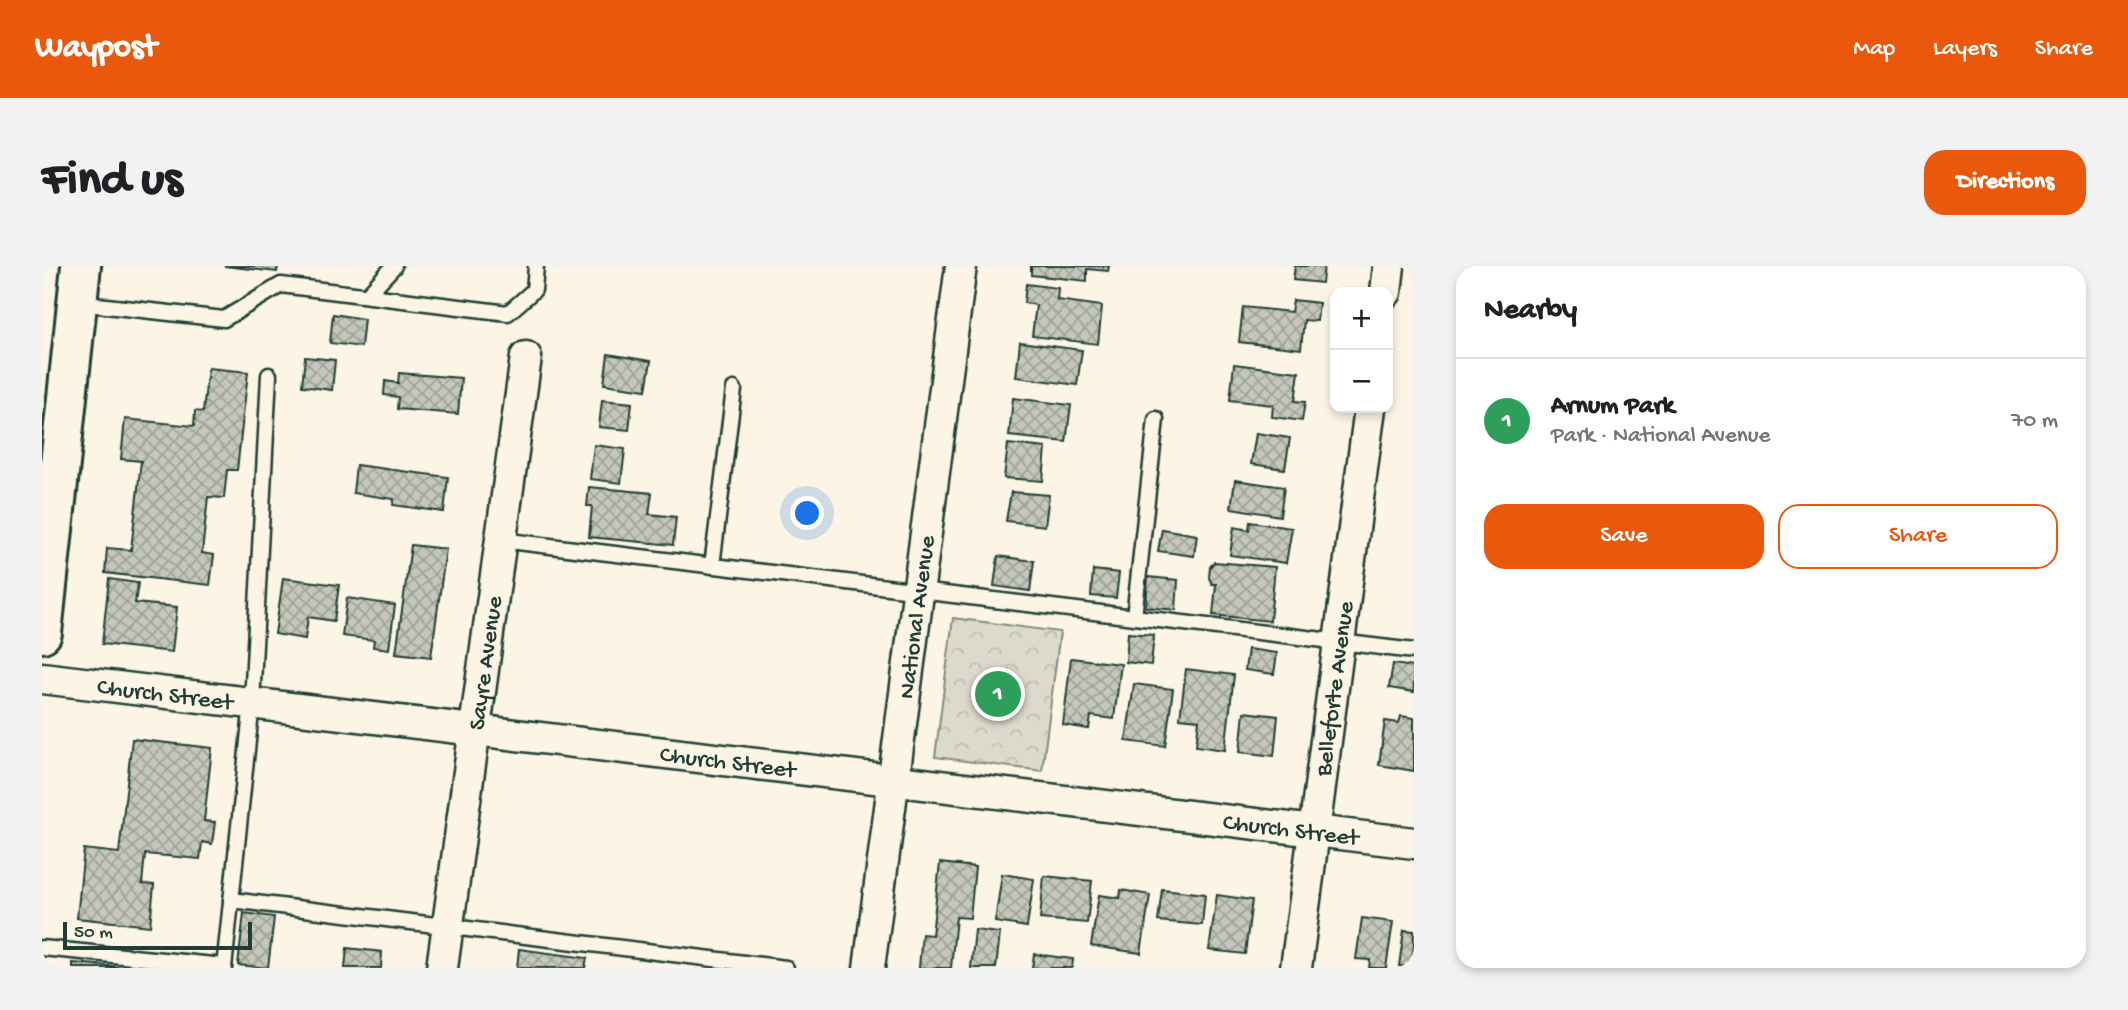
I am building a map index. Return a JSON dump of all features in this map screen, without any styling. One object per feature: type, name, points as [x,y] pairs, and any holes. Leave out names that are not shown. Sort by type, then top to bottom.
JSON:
[{"type":"main road","points":[[42,633],[47,550],[81,266]]},
{"type":"street","name":"National Avenue","points":[[869,968],[961,266]]},
{"type":"street","points":[[1387,287],[1389,266]]},
{"type":"street","name":"Sayre Avenue","points":[[443,968],[526,357]]},
{"type":"street","name":"Belleforte Avenue","points":[[1296,968],[1369,413]]},
{"type":"street","name":"Church Street","points":[[42,678],[1414,843]]},
{"type":"lane","points":[[367,295],[394,266]]},
{"type":"lane","points":[[77,303],[224,319],[281,285],[508,313],[534,290],[536,266]]},
{"type":"lane","points":[[42,948],[224,967],[252,704],[269,375]]},
{"type":"lane","points":[[712,566],[734,389]]},
{"type":"lane","points":[[1135,617],[1156,419]]},
{"type":"lane","points":[[501,540],[1414,651]]},
{"type":"lane","points":[[231,900],[448,928],[661,961],[786,968]]},
{"type":"green space","points":[[953,618],[1060,632],[1042,771],[935,757]]},
{"type":"building","points":[[224,266],[278,266],[277,272]]},
{"type":"building","points":[[1031,266],[1109,266],[1108,271],[1087,269],[1087,281],[1031,275]]},
{"type":"building","points":[[1295,266],[1324,266],[1322,283],[1293,280]]},
{"type":"building","points":[[1026,284],[1058,288],[1057,300],[1102,306],[1098,344],[1032,336],[1036,305],[1024,303]]},
{"type":"building","points":[[1293,300],[1319,303],[1317,321],[1304,320],[1301,349],[1239,342],[1243,307],[1291,312]]},
{"type":"building","points":[[333,314],[364,319],[361,347],[330,343]]},
{"type":"building","points":[[1020,342],[1082,350],[1077,385],[1016,377]]},
{"type":"building","points":[[608,354],[651,361],[646,390],[604,384]]},
{"type":"building","points":[[305,357],[335,360],[332,390],[302,386]]},
{"type":"building","points":[[1234,364],[1299,372],[1295,401],[1305,402],[1302,421],[1272,417],[1273,405],[1230,400]]},
{"type":"building","points":[[208,368],[248,372],[237,470],[227,470],[224,498],[208,497],[202,553],[214,555],[210,585],[105,573],[107,548],[131,550],[141,461],[121,459],[125,419],[194,426],[195,411],[203,412]]},
{"type":"building","points":[[399,373],[461,378],[458,414],[397,409],[398,397],[384,395],[385,381],[398,383]]},
{"type":"building","points":[[1013,398],[1071,405],[1066,442],[1009,436]]},
{"type":"building","points":[[602,400],[632,403],[629,430],[599,427]]},
{"type":"building","points":[[1256,433],[1290,438],[1285,469],[1251,464]]},
{"type":"building","points":[[1008,444],[1046,448],[1043,481],[1004,478]]},
{"type":"building","points":[[594,445],[625,449],[621,483],[590,479]]},
{"type":"building","points":[[356,465],[448,477],[444,512],[393,505],[394,499],[353,493]]},
{"type":"building","points":[[1235,480],[1284,487],[1280,516],[1231,508]]},
{"type":"building","points":[[589,487],[652,493],[649,514],[676,517],[673,545],[589,537],[592,506],[587,506]]},
{"type":"building","points":[[1011,492],[1049,495],[1045,526],[1006,521]]},
{"type":"building","points":[[1250,522],[1292,528],[1286,563],[1230,555],[1234,527],[1249,530]]},
{"type":"building","points":[[1162,529],[1197,535],[1194,556],[1158,551]]},
{"type":"building","points":[[411,545],[446,549],[431,657],[396,653]]},
{"type":"building","points":[[998,556],[1034,561],[1030,591],[994,586]]},
{"type":"building","points":[[1214,562],[1275,567],[1270,621],[1213,615],[1216,584],[1212,584],[1209,578],[1210,567]]},
{"type":"building","points":[[1093,570],[1119,573],[1116,598],[1091,596]]},
{"type":"building","points":[[1148,577],[1178,580],[1176,610],[1146,607]]},
{"type":"building","points":[[283,578],[339,585],[334,621],[308,617],[305,639],[275,634]]},
{"type":"building","points":[[109,579],[138,583],[135,603],[177,607],[172,652],[102,644]]},
{"type":"building","points":[[347,598],[395,605],[389,649],[373,647],[374,640],[342,636]]},
{"type":"building","points":[[1128,633],[1154,635],[1151,665],[1126,662]]},
{"type":"building","points":[[1248,649],[1277,653],[1274,674],[1245,670]]},
{"type":"building","points":[[1071,658],[1121,664],[1114,719],[1091,716],[1089,729],[1063,725]]},
{"type":"building","points":[[1393,664],[1414,667],[1414,692],[1389,688]]},
{"type":"building","points":[[1186,669],[1234,675],[1225,750],[1196,746],[1199,720],[1180,718]]},
{"type":"building","points":[[1134,684],[1173,689],[1165,746],[1126,741]]},
{"type":"building","points":[[1244,712],[1278,716],[1274,756],[1240,752]]},
{"type":"building","points":[[1401,716],[1414,718],[1414,771],[1379,765],[1385,721],[1399,723]]},
{"type":"building","points":[[132,739],[212,748],[204,821],[215,822],[212,844],[202,842],[200,859],[145,854],[142,884],[154,885],[150,926],[77,918],[84,849],[119,853]]},
{"type":"building","points":[[940,863],[975,867],[970,918],[956,917],[951,968],[919,968],[922,934],[932,935]]},
{"type":"building","points":[[1002,874],[1034,879],[1027,927],[995,922]]},
{"type":"building","points":[[1044,876],[1092,881],[1087,923],[1040,919]]},
{"type":"building","points":[[1162,889],[1205,894],[1202,925],[1158,921]]},
{"type":"building","points":[[1121,890],[1150,895],[1141,953],[1091,946],[1099,895],[1120,898]]},
{"type":"building","points":[[1217,895],[1252,900],[1245,954],[1209,950]]},
{"type":"building","points":[[244,913],[274,917],[268,968],[238,965]]},
{"type":"building","points":[[1362,918],[1393,922],[1386,968],[1369,968],[1370,960],[1356,959]]},
{"type":"building","points":[[975,930],[1000,933],[996,968],[971,968]]},
{"type":"building","points":[[1404,930],[1414,931],[1413,968],[1399,966]]},
{"type":"building","points":[[347,948],[382,952],[381,968],[345,968]]},
{"type":"building","points":[[519,949],[587,958],[585,968],[517,968]]},
{"type":"building","points":[[1034,954],[1073,959],[1072,968],[1032,968]]},
{"type":"building","points":[[73,963],[134,968],[73,968]]},
{"type":"place","name":"Arnum Park","points":[[998,694]]}]
